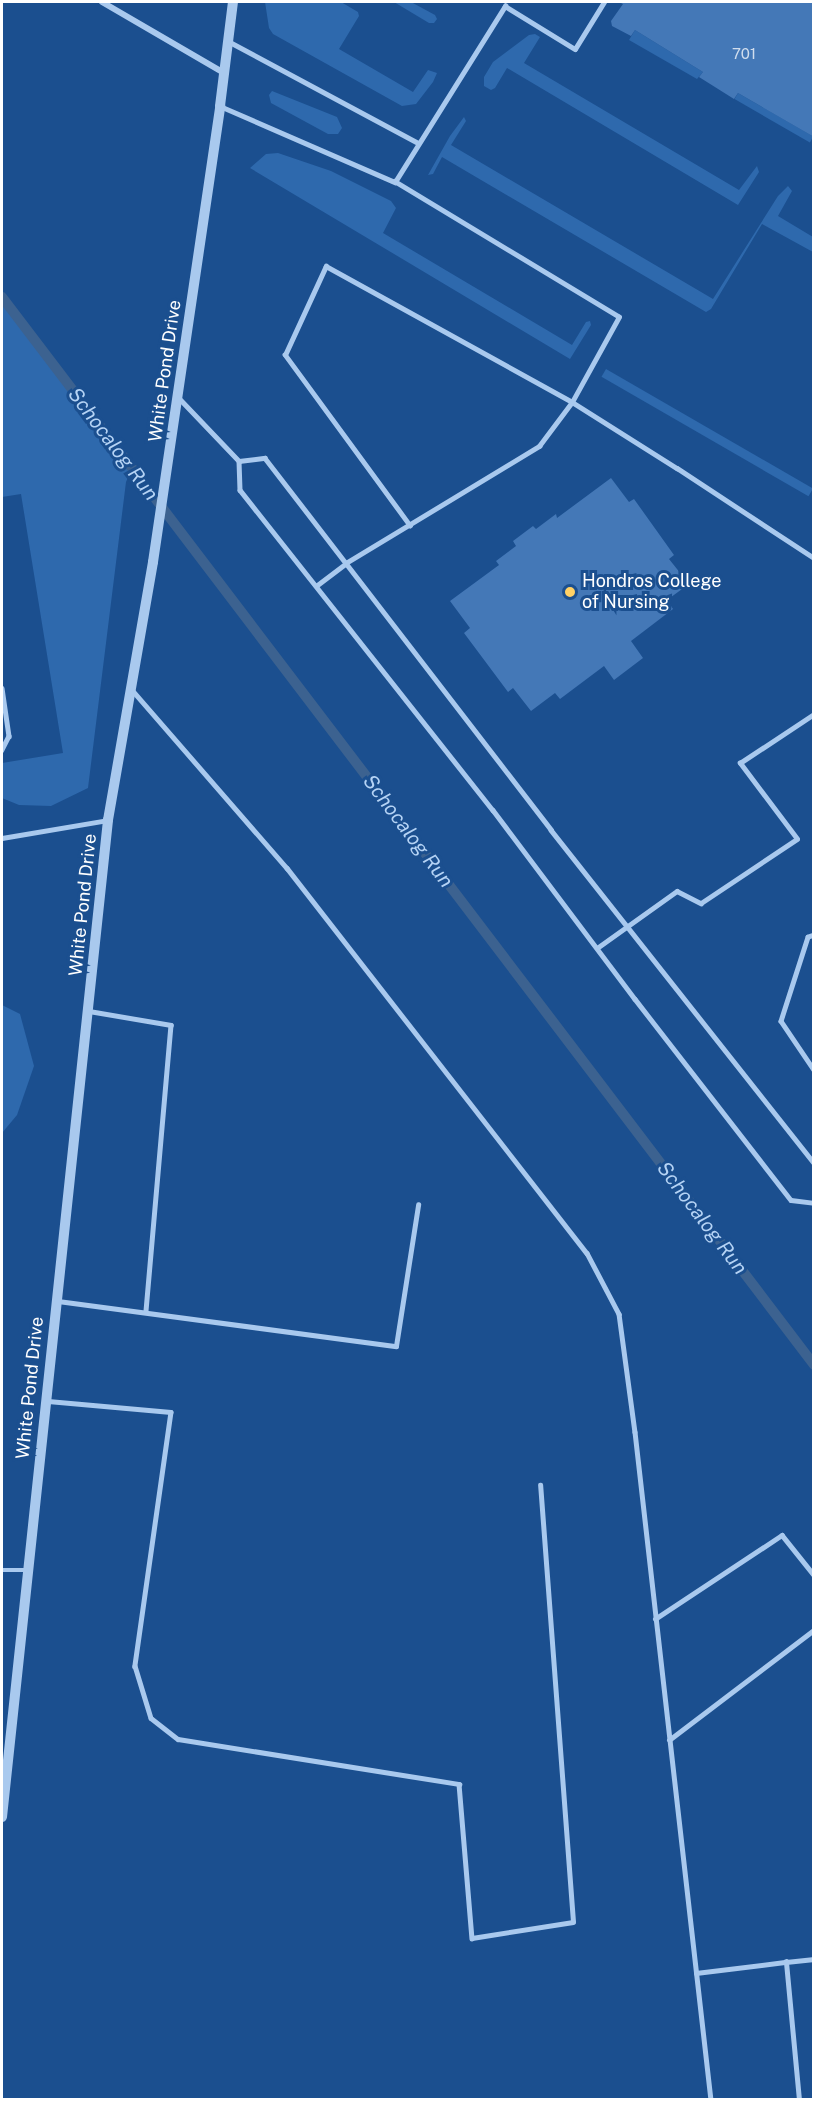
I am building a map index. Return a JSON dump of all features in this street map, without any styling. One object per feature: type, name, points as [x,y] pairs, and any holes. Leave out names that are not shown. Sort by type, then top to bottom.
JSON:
[{"type":"street","points":[[102,2],[224,73]]},
{"type":"street","name":"White Pond Drive","points":[[2,1817],[108,820],[163,498],[233,2]]},
{"type":"lane","points":[[396,182],[418,143],[448,100],[505,6],[575,49],[604,2]]},
{"type":"lane","points":[[227,40],[418,143]]},
{"type":"lane","points":[[220,106],[396,182],[619,317],[572,402],[538,446],[346,563],[316,586]]},
{"type":"lane","points":[[410,526],[285,355],[326,266],[572,402],[813,558]]},
{"type":"lane","points":[[178,397],[239,461],[240,490],[494,810],[791,1200],[813,1203]]},
{"type":"lane","points":[[239,461],[265,458],[813,1163]]},
{"type":"lane","points":[[2,688],[9,736],[2,750]]},
{"type":"lane","points":[[131,689],[287,868],[587,1253],[619,1314],[711,2100]]},
{"type":"lane","points":[[597,948],[626,925],[677,891],[701,903],[797,838],[740,763],[813,714]]},
{"type":"lane","points":[[2,838],[108,820]]},
{"type":"lane","points":[[813,934],[808,937],[781,1021],[813,1070]]},
{"type":"lane","points":[[88,1011],[171,1025],[146,1312]]},
{"type":"lane","points":[[56,1301],[396,1346],[418,1205]]},
{"type":"lane","points":[[45,1400],[171,1412],[135,1666],[151,1718],[178,1739],[459,1784],[472,1938],[573,1922],[540,1485]]},
{"type":"lane","points":[[655,1618],[782,1535],[813,1575]]},
{"type":"lane","points":[[2,1570],[28,1570]]},
{"type":"lane","points":[[669,1740],[813,1630]]},
{"type":"lane","points":[[696,1973],[813,1959]]},
{"type":"lane","points":[[786,1962],[800,2100]]},
{"type":"shaded area","points":[[265,2],[341,2],[358,12],[359,16],[339,49],[413,92],[428,70],[437,73],[416,104],[402,106],[273,34],[269,28]]},
{"type":"shaded area","points":[[394,2],[411,2],[435,15],[437,19],[434,23],[429,23]]},
{"type":"shaded area","points":[[635,30],[703,72],[697,79],[629,40]]},
{"type":"shaded area","points":[[535,34],[540,37],[524,63],[739,190],[757,166],[759,172],[738,205],[507,68],[495,88],[491,90],[484,86],[484,77],[493,62],[529,35]]},
{"type":"shaded area","points":[[272,91],[337,117],[342,128],[338,134],[328,134],[271,103],[269,95]]},
{"type":"shaded area","points":[[738,93],[813,136],[810,143],[734,99]]},
{"type":"shaded area","points":[[464,117],[466,121],[451,145],[713,299],[778,196],[788,186],[792,191],[778,216],[813,237],[813,252],[762,224],[711,309],[706,312],[442,157],[433,174],[428,175],[450,136]]},
{"type":"shaded area","points":[[278,153],[331,171],[391,201],[396,208],[383,233],[572,345],[586,322],[590,321],[591,325],[570,359],[250,168],[266,154]]},
{"type":"shaded area","points":[[2,297],[132,468],[126,482],[88,788],[51,806],[19,805],[2,798],[2,763],[63,753],[21,494],[2,497]]},
{"type":"shaded area","points":[[606,369],[813,488],[808,496],[602,377]]},
{"type":"shaded area","points":[[2,1005],[20,1014],[34,1066],[17,1115],[2,1133]]},
{"type":"building","points":[[619,2],[814,2],[814,137],[738,93],[734,99],[699,77],[703,72],[635,30],[631,36],[612,26],[611,21],[623,4]]},
{"type":"building","name":"Hondros College of Nursing","points":[[611,478],[629,502],[634,499],[674,555],[669,559],[689,584],[667,600],[673,609],[631,641],[643,658],[614,680],[604,666],[560,699],[555,693],[531,711],[513,688],[508,692],[464,633],[470,628],[450,601],[499,565],[496,561],[516,546],[513,541],[533,526],[536,529],[556,514],[557,518]]},
{"type":"waterway","name":"Schocalog Run","points":[[2,297],[814,1365]]},
{"type":"place","name":"Hondros College of Nursing","points":[[570,592]]}]
